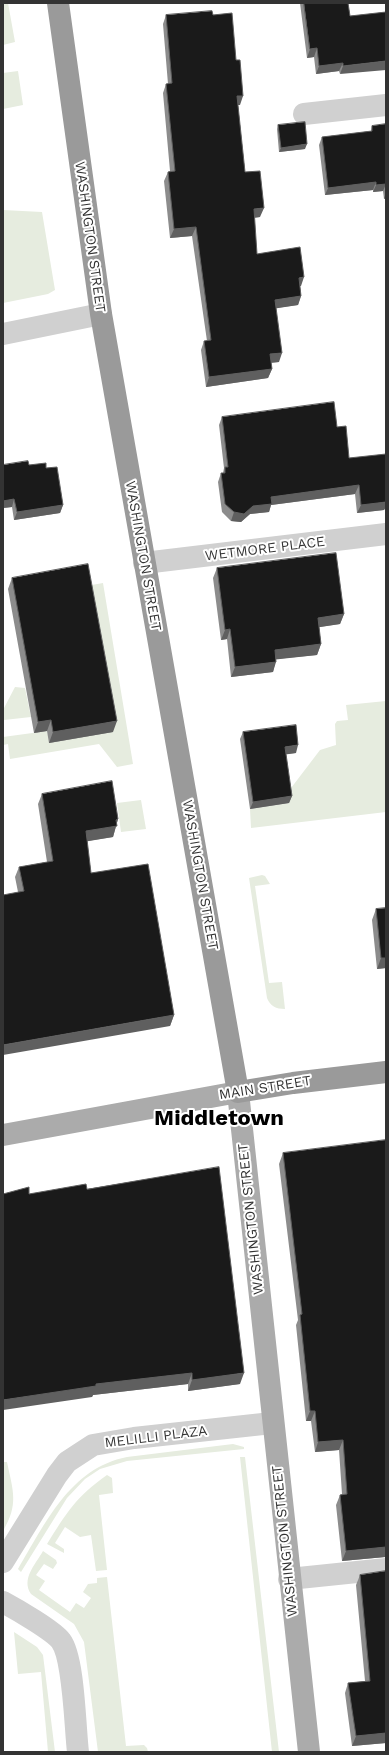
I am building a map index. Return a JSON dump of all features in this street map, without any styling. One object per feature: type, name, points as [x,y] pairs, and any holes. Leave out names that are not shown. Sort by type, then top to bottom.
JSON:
[{"type":"highway","name":"WASHINGTON STREET","points":[[58,3],[101,314],[238,1092]]},
{"type":"highway","name":"MAIN STREET","points":[[238,1092],[293,1083],[386,1072]]},
{"type":"main road","name":"MAIN STREET","points":[[3,1135],[238,1092]]},
{"type":"main road","name":"WASHINGTON STREET","points":[[238,1092],[272,1423],[309,1752]]},
{"type":"street","points":[[304,114],[386,105]]},
{"type":"street","points":[[3,334],[101,314]]},
{"type":"street","name":"WETMORE PLACE","points":[[144,563],[386,534]]},
{"type":"street","name":"MELILLI PLAZA","points":[[3,1562],[57,1475],[67,1462],[93,1445],[134,1438],[272,1423]]},
{"type":"street","points":[[290,1579],[386,1569]]},
{"type":"street","points":[[3,1602],[57,1636],[65,1646],[69,1662],[78,1752]]},
{"type":"shaded area","points":[[3,3],[8,3],[15,42],[3,45]]},
{"type":"shaded area","points":[[18,71],[23,105],[3,109],[3,73]]},
{"type":"shaded area","points":[[3,210],[42,212],[55,290],[48,294],[3,303]]},
{"type":"shaded area","points":[[103,583],[133,764],[117,767],[99,744],[10,759],[8,744],[3,745],[3,737],[47,731],[50,743],[86,586]]},
{"type":"shaded area","points":[[15,687],[25,688],[31,717],[4,720],[3,710]]},
{"type":"shaded area","points":[[386,701],[386,812],[251,828],[250,809],[289,803],[288,792],[320,750],[336,745],[335,724],[337,721],[348,720],[346,705]]},
{"type":"shaded area","points":[[141,800],[146,829],[121,832],[117,803]]},
{"type":"shaded area","points":[[262,875],[265,876],[270,884],[255,886],[269,983],[282,982],[285,1009],[274,1006],[267,998],[249,878]]},
{"type":"shaded area","points":[[233,1444],[244,1447],[244,1449],[127,1461],[100,1469],[85,1479],[67,1498],[21,1572],[18,1569],[38,1534],[61,1500],[75,1485],[90,1473],[107,1463],[127,1457]]},
{"type":"shaded area","points":[[240,1457],[245,1457],[279,1752],[272,1752]]},
{"type":"shaded area","points":[[3,1462],[7,1462],[13,1489],[13,1505],[3,1531]]},
{"type":"shaded area","points":[[107,1475],[112,1478],[113,1493],[99,1495],[107,1570],[96,1571],[91,1535],[80,1537],[65,1527],[55,1543],[64,1549],[64,1553],[47,1544],[73,1506],[87,1491]]},
{"type":"shaded area","points":[[43,1551],[56,1560],[57,1563],[53,1569],[44,1564],[36,1575],[45,1581],[39,1590],[70,1612],[76,1603],[84,1608],[91,1598],[83,1592],[88,1584],[97,1583],[97,1578],[107,1577],[126,1746],[144,1745],[148,1752],[98,1752],[84,1642],[74,1624],[31,1594],[28,1588],[28,1577],[30,1572]]},
{"type":"shaded area","points":[[14,1632],[37,1647],[43,1655],[55,1752],[48,1752],[41,1672],[18,1674]]},
{"type":"building","points":[[304,3],[348,3],[350,16],[386,12],[386,61],[343,66],[343,63],[319,66],[317,48],[310,49]]},
{"type":"building","points":[[212,11],[213,15],[232,13],[236,60],[240,60],[243,96],[237,96],[245,172],[260,171],[264,208],[254,209],[257,254],[300,247],[304,277],[299,278],[301,296],[275,300],[282,353],[270,354],[272,369],[209,377],[204,341],[211,340],[196,227],[174,229],[168,172],[175,171],[166,84],[172,83],[166,15]]},
{"type":"building","points":[[305,122],[307,144],[281,148],[278,125]]},
{"type":"building","points":[[386,124],[386,184],[376,185],[376,182],[328,188],[322,137],[372,131],[372,126]]},
{"type":"building","points":[[334,402],[337,427],[346,426],[349,458],[386,454],[386,502],[361,505],[359,485],[271,497],[272,504],[253,506],[244,514],[234,512],[225,504],[221,473],[225,473],[225,467],[228,467],[222,417]]},
{"type":"building","points":[[28,461],[29,465],[46,463],[46,468],[57,467],[63,505],[17,512],[14,499],[3,501],[3,465]]},
{"type":"building","points":[[336,553],[344,614],[318,618],[321,644],[275,650],[276,662],[235,667],[230,629],[225,630],[217,568]]},
{"type":"building","points":[[88,564],[117,721],[53,732],[51,720],[38,722],[12,578]]},
{"type":"building","points":[[296,725],[298,745],[285,747],[292,796],[253,802],[243,732]]},
{"type":"building","points":[[112,781],[118,819],[116,820],[117,826],[86,831],[91,873],[148,864],[174,1015],[3,1045],[3,895],[24,891],[19,867],[53,861],[42,794]]},
{"type":"building","points":[[386,908],[386,958],[381,958],[376,909]]},
{"type":"building","points":[[386,1140],[386,1547],[346,1551],[340,1495],[347,1494],[343,1440],[318,1442],[315,1411],[310,1411],[300,1315],[302,1314],[283,1153]]},
{"type":"building","points":[[219,1167],[244,1373],[192,1380],[192,1373],[96,1384],[96,1386],[3,1400],[3,1194],[29,1187],[29,1194],[86,1184],[87,1189]]},
{"type":"building","points":[[386,1571],[386,1733],[356,1736],[348,1683],[370,1681],[360,1575]]},
{"type":"district","name":"Middletown","points":[[219,1119]]}]
